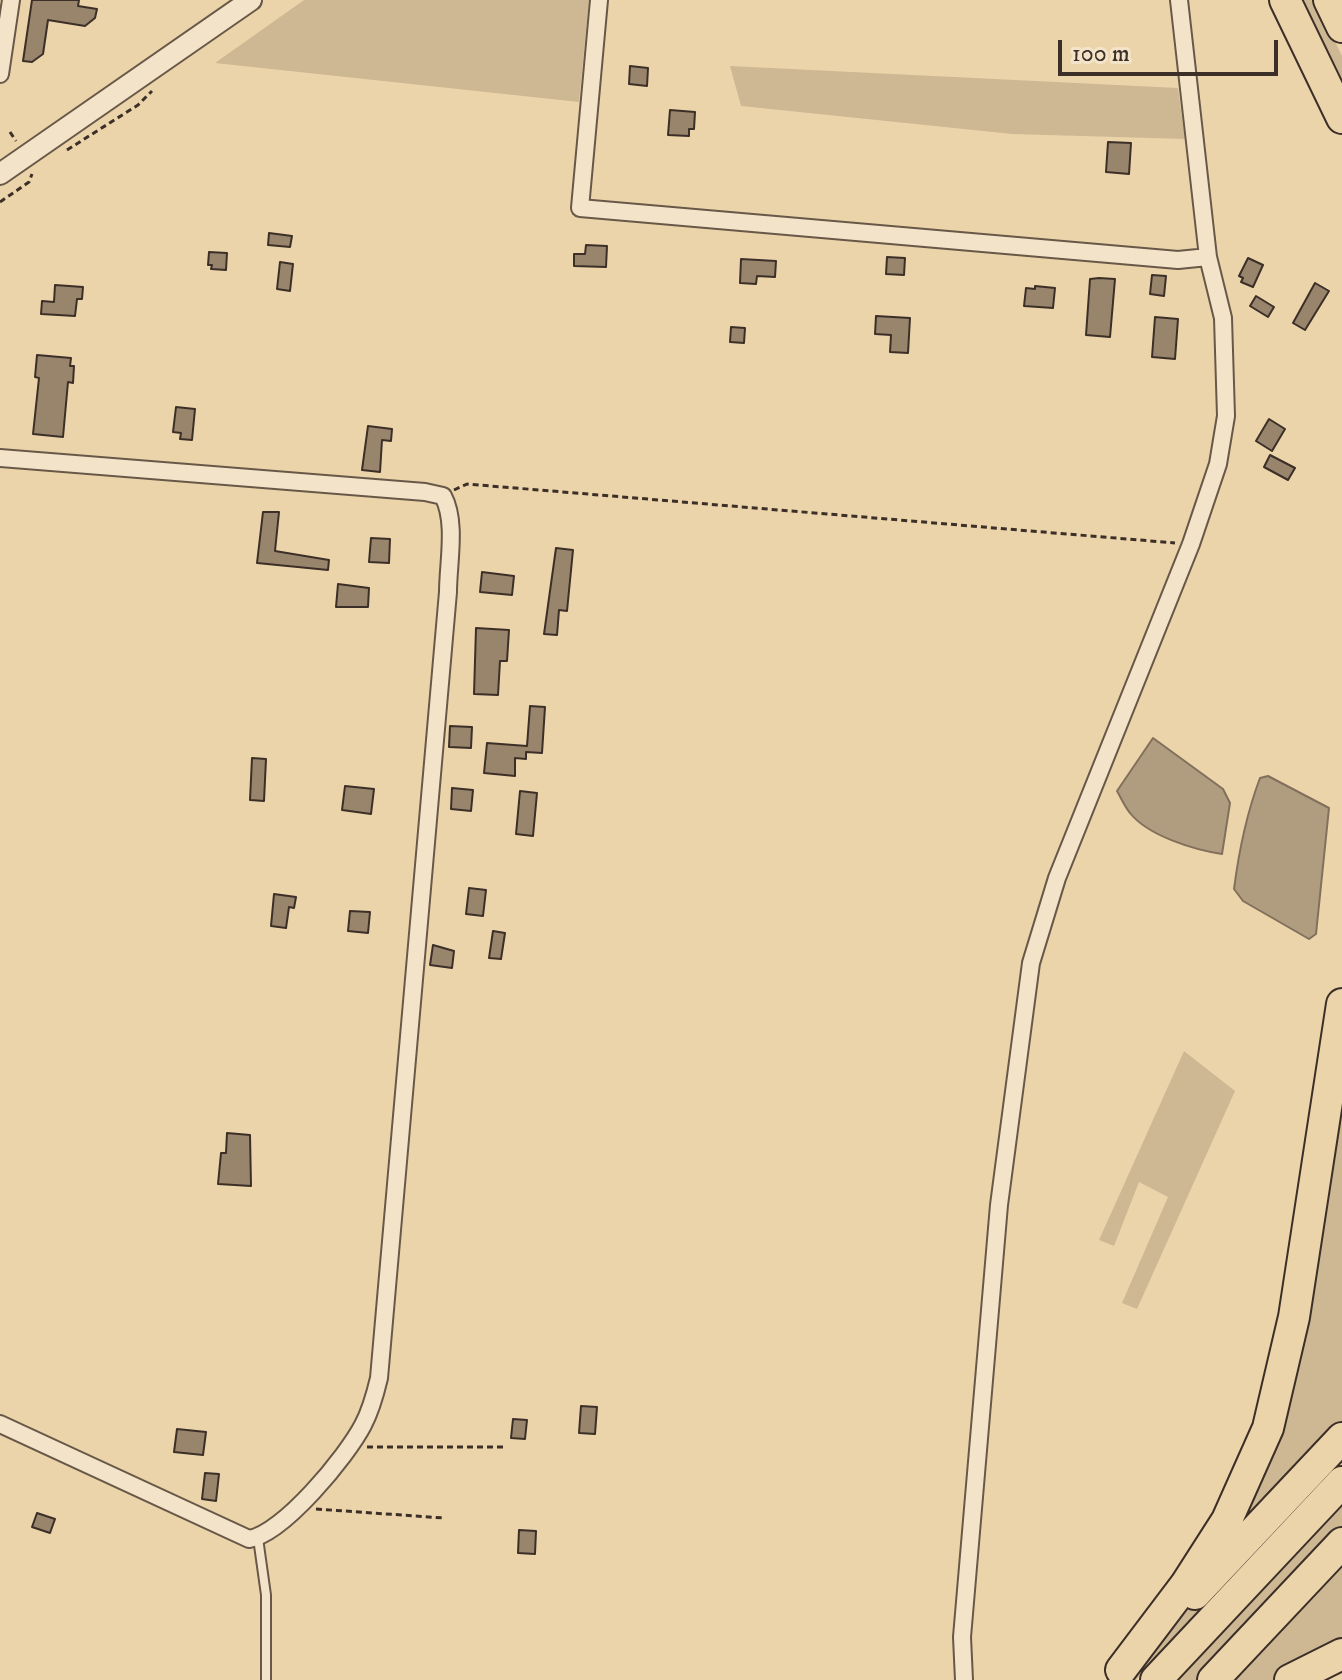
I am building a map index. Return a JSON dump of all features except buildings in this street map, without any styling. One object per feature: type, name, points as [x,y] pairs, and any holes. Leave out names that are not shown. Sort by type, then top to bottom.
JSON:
[{"type":"highway","points":[[1285,0],[1342,118]]},
{"type":"highway","points":[[1329,0],[1342,27]]},
{"type":"highway","points":[[1117,1675],[1186,1584],[1227,1520],[1268,1428],[1294,1317],[1342,1004]]},
{"type":"highway","points":[[1117,1675],[1342,1438]]},
{"type":"highway","points":[[1156,1680],[1342,1482]]},
{"type":"highway","points":[[1213,1680],[1342,1543]]},
{"type":"highway","points":[[1290,1680],[1337,1657]]},
{"type":"street","points":[[0,74],[11,0]]},
{"type":"street","points":[[2,168],[251,0]]},
{"type":"street","points":[[599,0],[580,208],[1162,259],[1208,257]]},
{"type":"street","points":[[964,1680],[962,1637],[999,1205],[1031,963],[1057,878],[1191,544],[1218,464],[1226,416],[1223,318],[1208,257],[1179,0]]},
{"type":"street","points":[[0,458],[443,496],[448,506],[448,592],[408,1010],[405,1103],[380,1362],[373,1404],[347,1447],[296,1507],[258,1538],[249,1539],[222,1530],[0,1424]]},
{"type":"lane","points":[[258,1538],[266,1595],[266,1680]]},
{"type":"path","points":[[64,152],[138,105],[156,87]]},
{"type":"path","points":[[0,202],[29,182],[35,166]]},
{"type":"path","points":[[443,496],[467,484],[1191,544]]},
{"type":"path","points":[[347,1447],[503,1447]]},
{"type":"path","points":[[296,1507],[444,1518]]},
{"type":"shaded area","points":[[304,0],[589,0],[579,102],[215,63]]},
{"type":"shaded area","points":[[1296,0],[1315,0],[1342,56],[1342,96]]},
{"type":"shaded area","points":[[730,66],[1178,88],[1185,139],[1012,134],[741,106]]},
{"type":"shaded area","points":[[1153,738],[1223,789],[1230,803],[1222,854],[1186,845],[1148,829],[1125,805],[1117,791]]},
{"type":"shaded area","points":[[1268,776],[1329,808],[1316,934],[1309,939],[1243,901],[1234,889],[1251,805],[1260,778]]},
{"type":"shaded area","points":[[1342,1045],[1342,1427],[1215,1561],[1251,1494]]},
{"type":"shaded area","points":[[1184,1051],[1235,1091],[1137,1309],[1122,1303],[1168,1197],[1139,1182],[1114,1246],[1099,1240]]},
{"type":"shaded area","points":[[1342,1446],[1342,1460],[1136,1680],[1122,1680]]},
{"type":"shaded area","points":[[1342,1493],[1342,1531],[1202,1680],[1167,1680]]},
{"type":"shaded area","points":[[1342,1560],[1342,1643],[1273,1680],[1230,1680]]}]
